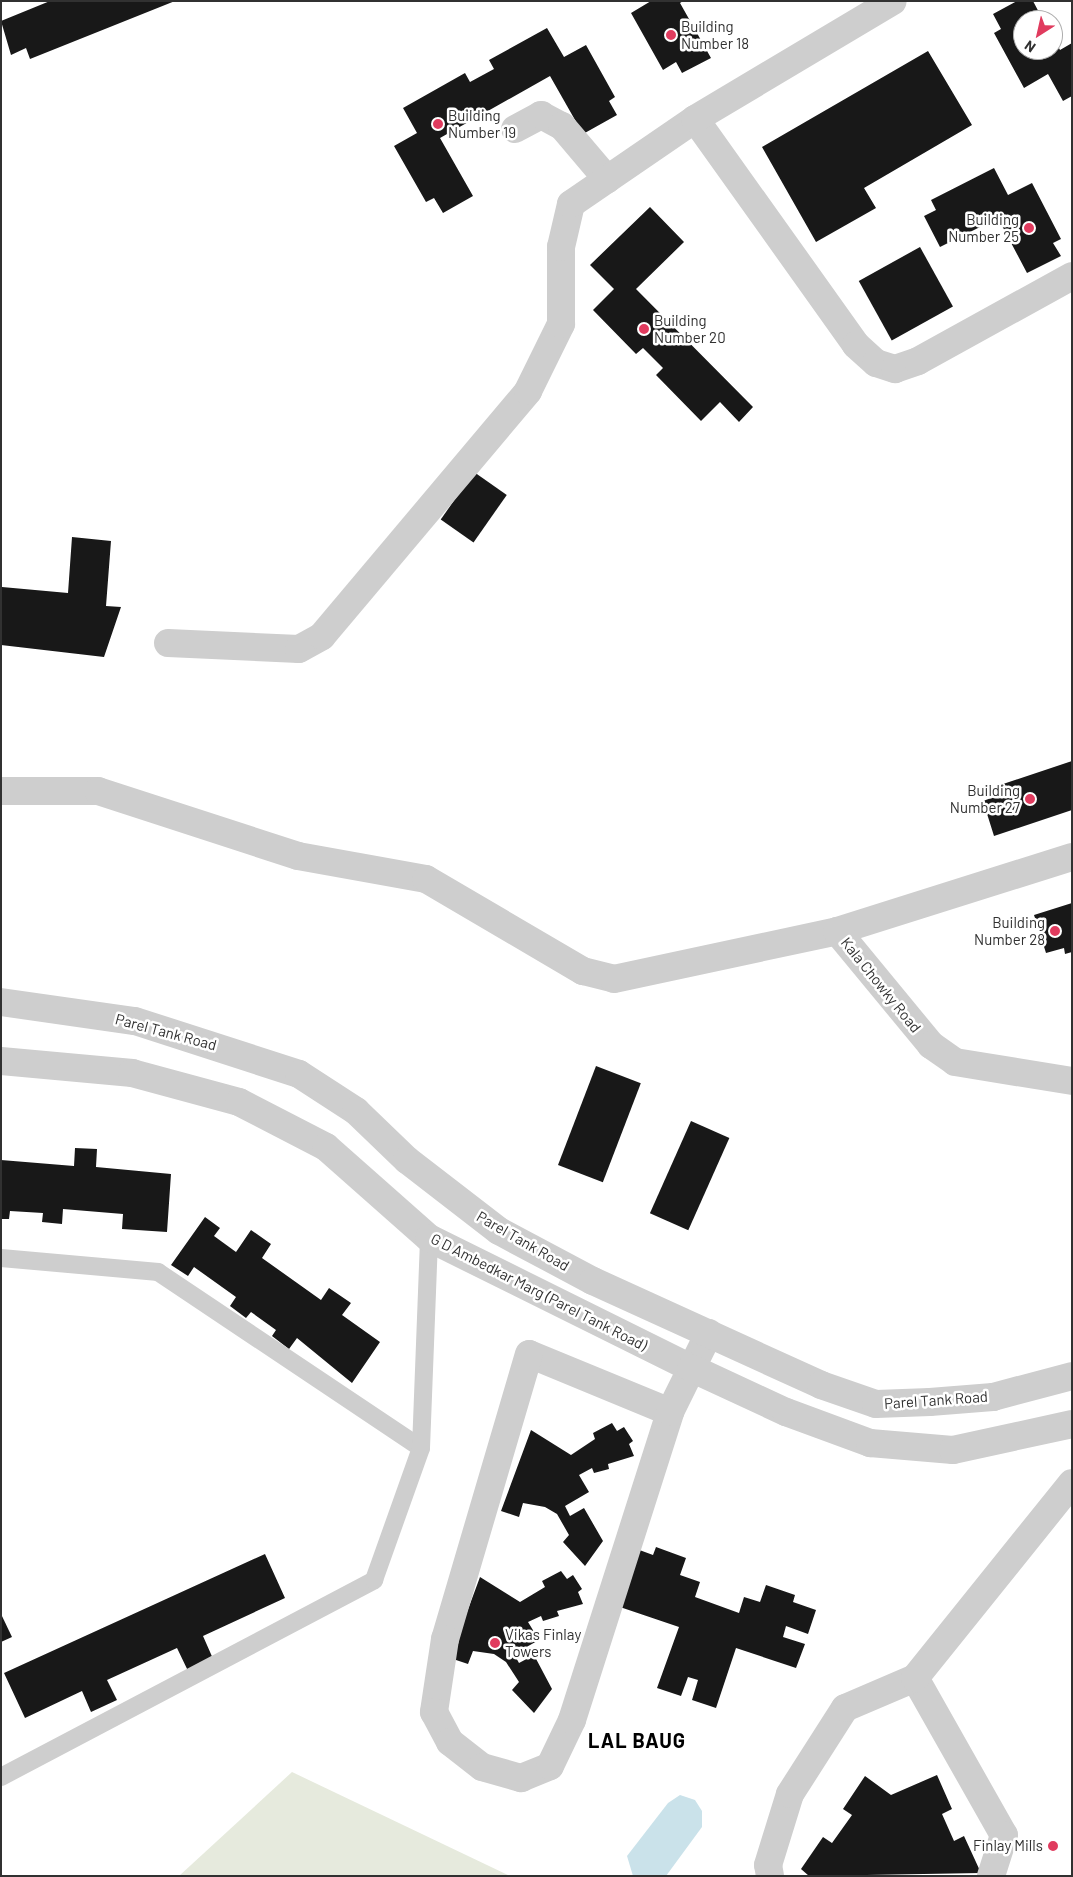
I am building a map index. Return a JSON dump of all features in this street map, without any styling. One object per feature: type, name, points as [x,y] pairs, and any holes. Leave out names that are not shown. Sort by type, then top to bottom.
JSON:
[{"type":"street","points":[[168,643],[299,649],[322,636],[528,391],[561,324],[561,247],[571,204],[695,119],[893,1]]},
{"type":"street","points":[[515,130],[541,115],[562,126],[606,179]]},
{"type":"street","points":[[695,119],[856,345],[876,363],[895,369],[918,361],[1072,276]]},
{"type":"street","points":[[1,791],[98,791],[298,856],[426,879],[597,977],[614,979],[837,931]]},
{"type":"street","name":"Kala Chowky Road","points":[[1072,856],[837,931],[931,1045],[955,1062],[1072,1081]]},
{"type":"street","name":"Parel Tank Road","points":[[1,1002],[135,1021],[299,1074],[356,1110],[407,1160],[499,1231],[594,1281],[820,1385],[876,1404],[993,1396],[1072,1376]]},
{"type":"street","name":"G D Ambedkar Marg (Parel Tank Road)","points":[[1,1061],[132,1073],[239,1102],[326,1146],[429,1238],[691,1368],[786,1412],[870,1443],[953,1450],[1072,1424]]},
{"type":"street","points":[[477,1263],[499,1231]]},
{"type":"street","points":[[670,1412],[529,1354],[445,1639],[434,1712],[450,1742],[482,1767],[521,1778],[550,1766],[572,1720],[670,1412],[709,1333]]},
{"type":"street","points":[[770,1876],[768,1865],[790,1794],[844,1708],[915,1678],[1072,1482]]},
{"type":"street","points":[[915,1678],[1004,1834],[992,1876]]},
{"type":"lane","points":[[1,1777],[374,1580],[421,1448],[429,1238]]},
{"type":"lane","points":[[1,1258],[158,1272],[421,1448]]},
{"type":"shaded area","points":[[292,1772],[510,1876],[179,1876]]},
{"type":"water","points":[[680,1795],[695,1800],[702,1811],[702,1827],[666,1876],[633,1876],[627,1856],[668,1803]]},
{"type":"building","points":[[50,1],[175,1],[30,59],[26,48],[11,55],[1,21]]},
{"type":"building","name":"Building Number 18","points":[[651,1],[683,1],[680,3],[711,58],[682,73],[676,62],[663,70],[631,13]]},
{"type":"building","points":[[1017,1],[1033,1],[1038,10],[1013,10],[1013,60],[1063,60],[1063,48],[1072,43],[1072,96],[1063,101],[1048,74],[1024,88],[994,33],[1001,29],[993,14]]},
{"type":"building","name":"Building Number 19","points":[[547,28],[564,57],[586,45],[615,97],[609,101],[617,115],[583,134],[550,76],[440,138],[473,196],[443,213],[434,198],[426,202],[394,146],[417,133],[403,108],[465,73],[470,82],[494,69],[489,60]]},
{"type":"building","points":[[928,51],[972,125],[864,188],[876,208],[816,242],[762,147]]},
{"type":"building","name":"Building Number 25","points":[[994,168],[1008,195],[1032,183],[1061,239],[1053,243],[1061,256],[1027,273],[998,218],[940,247],[924,216],[936,210],[931,200]]},
{"type":"building","name":"Building Number 20","points":[[650,207],[684,242],[636,289],[753,407],[739,422],[720,402],[701,421],[656,375],[663,368],[643,348],[636,354],[593,310],[614,289],[590,265]]},
{"type":"building","points":[[920,247],[953,306],[892,340],[859,281]]},
{"type":"building","points":[[474,472],[507,495],[473,542],[441,520]]},
{"type":"building","points":[[72,537],[111,541],[106,606],[121,607],[104,657],[1,645],[2,587],[68,593]]},
{"type":"building","name":"Building Number 27","points":[[1072,761],[1072,810],[994,836],[983,801],[994,797],[991,788]]},
{"type":"building","name":"Building Number 28","points":[[1072,903],[1072,952],[1065,954],[1064,948],[1046,953],[1034,915]]},
{"type":"building","points":[[596,1066],[641,1083],[603,1182],[558,1165]]},
{"type":"building","points":[[691,1121],[729,1138],[688,1230],[650,1213]]},
{"type":"building","points":[[75,1148],[97,1149],[96,1167],[171,1174],[167,1232],[122,1229],[123,1214],[63,1209],[62,1224],[42,1222],[43,1213],[10,1211],[9,1219],[1,1219],[1,1160],[74,1166]]},
{"type":"building","points":[[205,1217],[220,1228],[214,1236],[236,1252],[251,1230],[271,1244],[262,1258],[321,1300],[329,1288],[351,1303],[342,1315],[380,1342],[352,1383],[297,1338],[289,1349],[272,1336],[276,1330],[251,1312],[246,1318],[230,1306],[236,1297],[194,1267],[188,1276],[171,1265]]},
{"type":"building","points":[[612,1423],[617,1431],[624,1427],[633,1441],[629,1444],[634,1456],[608,1464],[609,1469],[594,1473],[592,1468],[579,1475],[589,1492],[565,1506],[570,1516],[584,1508],[603,1541],[585,1566],[563,1542],[569,1535],[557,1514],[545,1507],[523,1503],[519,1517],[501,1511],[531,1430],[571,1455],[595,1439],[593,1433]]},
{"type":"building","points":[[656,1547],[686,1558],[680,1575],[700,1582],[695,1597],[739,1613],[744,1597],[760,1602],[766,1585],[795,1595],[793,1602],[816,1610],[808,1634],[786,1626],[783,1637],[805,1644],[796,1668],[736,1648],[716,1708],[692,1700],[698,1680],[688,1677],[681,1696],[657,1688],[679,1627],[614,1605],[634,1548],[653,1555]]},
{"type":"building","points":[[265,1554],[285,1598],[203,1636],[214,1661],[189,1673],[177,1648],[107,1680],[117,1700],[91,1712],[82,1691],[25,1718],[4,1673]]},
{"type":"building","name":"Vikas Finlay Towers","points":[[561,1571],[567,1579],[573,1575],[582,1589],[578,1592],[583,1604],[557,1611],[559,1616],[543,1621],[541,1616],[528,1622],[539,1640],[514,1654],[519,1663],[534,1655],[552,1689],[534,1713],[512,1690],[519,1682],[506,1662],[494,1654],[473,1651],[468,1664],[450,1658],[480,1577],[520,1602],[545,1587],[542,1581]]},
{"type":"building","points":[[1,1614],[12,1637],[1,1642]]},
{"type":"building","points":[[937,1775],[952,1809],[942,1814],[954,1841],[964,1836],[981,1873],[809,1876],[801,1869],[823,1837],[832,1843],[852,1815],[843,1809],[865,1776],[891,1795]]},
{"type":"place","name":"Building Number 18","points":[[671,35]]},
{"type":"place","name":"Building Number 19","points":[[438,124]]},
{"type":"place","name":"Building Number 25","points":[[1029,228]]},
{"type":"place","name":"Building Number 20","points":[[644,329]]},
{"type":"place","name":"Building Number 27","points":[[1030,799]]},
{"type":"place","name":"Building Number 28","points":[[1055,931]]},
{"type":"place","name":"Vikas Finlay Towers","points":[[495,1643]]},
{"type":"place","name":"Finlay Mills","points":[[1053,1846]]},
{"type":"district","name":"LAL BAUG","points":[[637,1740]]}]
